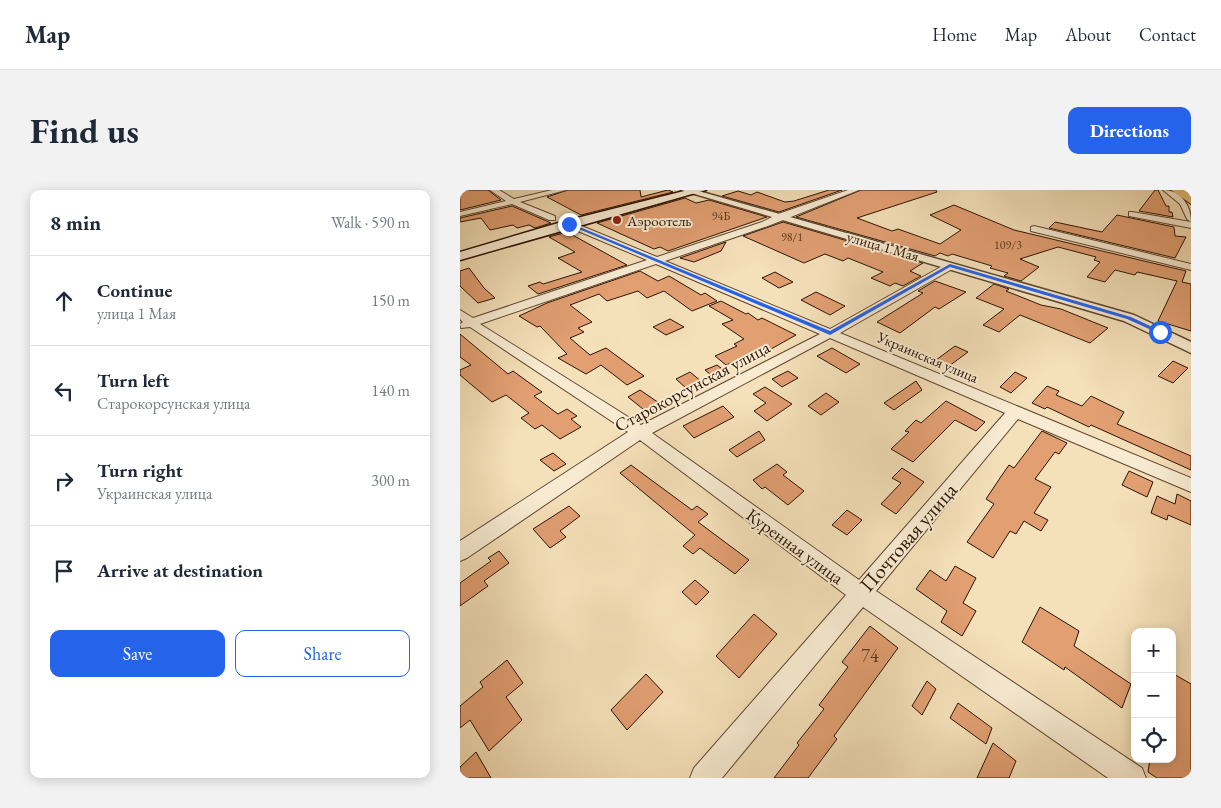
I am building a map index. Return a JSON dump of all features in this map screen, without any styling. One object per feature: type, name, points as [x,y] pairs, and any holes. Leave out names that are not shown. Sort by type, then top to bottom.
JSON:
[{"type":"highway","points":[[1177,190],[1191,200]]},
{"type":"main road","points":[[460,256],[645,204],[695,192],[718,190]]},
{"type":"street","points":[[494,190],[513,202],[552,218]]},
{"type":"street","points":[[460,214],[562,190]]},
{"type":"street","points":[[464,321],[656,262],[855,190]]},
{"type":"street","points":[[1167,190],[1183,203],[1191,219]]},
{"type":"street","name":"улица 1 Мая","points":[[695,192],[1129,318],[1191,348]]},
{"type":"street","points":[[1132,214],[1191,225]]},
{"type":"street","name":"Украинская улица","points":[[569,224],[1191,485]]},
{"type":"street","points":[[1034,229],[1191,267]]},
{"type":"street","name":"Старокорсунская улица","points":[[460,552],[640,432],[830,333],[950,266]]},
{"type":"street","name":"Куренная улица","points":[[464,321],[640,432],[860,593],[1132,778]]},
{"type":"street","name":"Почтовая улица","points":[[704,778],[1015,412]]},
{"type":"building","points":[[460,190],[488,190],[501,200],[460,210]]},
{"type":"building","points":[[568,190],[640,190],[641,197],[668,190],[673,192],[581,215],[547,197]]},
{"type":"building","points":[[829,190],[842,190],[779,212],[722,196],[738,191],[751,195],[757,192],[785,202]]},
{"type":"building","points":[[861,190],[936,190],[937,192],[857,218],[892,231],[898,229],[940,244],[961,230],[930,215],[954,205],[1014,230],[1186,271],[1182,282],[1191,284],[1191,331],[1158,321],[1177,281],[1137,272],[1135,275],[1115,270],[1105,282],[1087,277],[1100,262],[1094,260],[1096,257],[1058,247],[1020,259],[1039,267],[1021,281],[1004,276],[1008,273],[990,268],[992,266],[952,254],[948,256],[940,253],[935,256],[796,217]]},
{"type":"building","points":[[1155,190],[1158,190],[1166,206],[1169,206],[1169,212],[1172,212],[1173,217],[1139,211]]},
{"type":"building","points":[[685,198],[696,203],[709,200],[767,217],[668,251],[660,247],[654,249],[597,223]]},
{"type":"building","points":[[512,206],[551,223],[535,228],[529,225],[517,228],[513,225],[490,230],[481,218],[460,222],[460,218]]},
{"type":"building","points":[[1117,215],[1174,227],[1175,236],[1186,237],[1175,258],[1049,228],[1055,222],[1102,232]]},
{"type":"building","points":[[783,222],[923,263],[910,271],[921,276],[903,286],[895,283],[890,286],[871,278],[883,272],[848,258],[843,261],[825,254],[804,263],[743,236]]},
{"type":"building","points":[[567,232],[627,265],[538,294],[528,286],[540,282],[543,284],[582,272],[558,258],[575,252],[549,237]]},
{"type":"building","points":[[726,242],[721,251],[694,262],[680,258]]},
{"type":"building","points":[[469,268],[484,288],[495,298],[478,303],[460,286],[460,271]]},
{"type":"building","points":[[640,271],[658,281],[669,276],[701,295],[705,293],[717,301],[692,311],[664,291],[647,298],[638,291],[607,301],[599,294],[570,305],[592,322],[578,328],[584,332],[570,338],[590,355],[606,348],[644,376],[627,385],[601,365],[586,374],[558,358],[567,354],[540,326],[537,327],[519,316],[547,303]]},
{"type":"building","points":[[775,272],[793,282],[779,288],[762,278]]},
{"type":"building","points":[[935,281],[966,292],[939,309],[935,307],[900,333],[877,322],[923,293],[918,291]]},
{"type":"building","points":[[994,284],[1009,289],[1006,291],[1041,305],[1061,309],[1108,328],[1090,343],[1020,315],[999,332],[983,325],[1004,309],[976,298]]},
{"type":"building","points":[[816,292],[845,306],[830,315],[801,300]]},
{"type":"building","points":[[721,301],[746,314],[748,313],[758,320],[762,318],[796,335],[755,358],[750,354],[726,365],[715,356],[737,346],[734,344],[744,339],[722,324],[733,320],[709,306]]},
{"type":"building","points":[[670,319],[684,327],[666,335],[653,327]]},
{"type":"building","points":[[460,334],[508,374],[513,371],[542,392],[534,396],[558,414],[567,409],[577,416],[571,419],[581,427],[560,439],[542,425],[535,429],[521,418],[529,413],[506,395],[492,402],[460,375],[460,370],[471,365],[460,357]]},
{"type":"building","points":[[955,346],[968,352],[949,366],[936,360]]},
{"type":"building","points":[[832,348],[860,364],[846,373],[817,356]]},
{"type":"building","points":[[1173,361],[1188,368],[1173,383],[1158,376]]},
{"type":"building","points":[[717,365],[729,374],[717,380],[705,370]]},
{"type":"building","points":[[788,371],[798,378],[782,387],[772,379]]},
{"type":"building","points":[[690,372],[702,382],[688,390],[676,379]]},
{"type":"building","points":[[1015,372],[1027,378],[1011,393],[1000,387]]},
{"type":"building","points":[[916,381],[922,390],[894,410],[884,403]]},
{"type":"building","points":[[1047,386],[1059,391],[1056,395],[1082,406],[1091,396],[1124,412],[1117,424],[1191,456],[1191,470],[1091,425],[1089,427],[1047,407],[1045,409],[1032,403]]},
{"type":"building","points":[[765,387],[792,404],[767,421],[754,411],[766,403],[753,394]]},
{"type":"building","points":[[640,390],[662,405],[648,413],[628,397]]},
{"type":"building","points":[[826,393],[839,402],[821,415],[808,406]]},
{"type":"building","points":[[946,401],[985,422],[976,431],[955,420],[913,462],[891,449],[909,432],[905,431],[916,420],[921,423]]},
{"type":"building","points":[[723,406],[734,417],[694,438],[683,426]]},
{"type":"building","points":[[759,431],[765,440],[737,457],[729,450]]},
{"type":"building","points":[[1042,431],[1067,443],[1059,454],[1055,452],[1035,479],[1051,487],[1034,513],[1048,520],[1041,531],[1024,521],[1016,534],[1010,531],[993,558],[967,542],[994,504],[986,499],[1002,475],[1009,465],[1014,468]]},
{"type":"building","points":[[553,453],[566,464],[554,471],[540,460]]},
{"type":"building","points":[[777,464],[787,472],[783,475],[804,491],[788,505],[765,487],[762,489],[753,480]]},
{"type":"building","points":[[631,465],[692,510],[697,506],[708,514],[698,522],[749,560],[735,574],[700,548],[693,554],[683,546],[695,535],[620,473]]},
{"type":"building","points":[[902,468],[924,482],[896,514],[881,504],[901,483],[892,478]]},
{"type":"building","points":[[1129,471],[1153,482],[1147,497],[1122,485]]},
{"type":"building","points":[[1177,494],[1191,501],[1191,525],[1168,515],[1167,520],[1151,513],[1157,496],[1175,504]]},
{"type":"building","points":[[569,506],[580,516],[560,531],[566,537],[550,548],[533,529]]},
{"type":"building","points":[[847,510],[862,520],[847,535],[832,525]]},
{"type":"building","points":[[499,551],[509,563],[484,581],[488,586],[460,606],[460,583],[491,561],[488,558]]},
{"type":"building","points":[[955,566],[976,578],[963,603],[976,611],[962,636],[941,622],[947,611],[916,589],[930,570],[946,581]]},
{"type":"building","points":[[695,580],[709,592],[696,605],[682,592]]},
{"type":"building","points":[[1040,607],[1079,631],[1074,646],[1131,684],[1122,708],[1065,667],[1064,670],[1022,642]]},
{"type":"building","points":[[754,614],[777,634],[739,678],[716,656]]},
{"type":"building","points":[[870,626],[898,648],[834,736],[837,739],[808,778],[774,778],[799,745],[797,743],[824,709],[819,705],[848,667],[842,662]]},
{"type":"building","points":[[507,660],[523,683],[506,697],[522,720],[489,751],[470,720],[460,728],[460,706],[483,687],[480,682]]},
{"type":"building","points":[[646,674],[663,692],[627,730],[611,710]]},
{"type":"building","points":[[1176,675],[1191,684],[1191,778],[1157,778],[1148,772],[1149,763],[1176,763]]},
{"type":"building","points":[[927,681],[936,689],[922,715],[912,706]]},
{"type":"building","points":[[958,703],[992,728],[986,744],[950,718]]},
{"type":"building","points":[[993,743],[1016,761],[1009,778],[977,778]]},
{"type":"building","points":[[476,752],[491,778],[460,778],[460,767]]},
{"type":"place","name":"Аэроотель","points":[[617,220]]},
{"type":"route","points":[[569,224],[656,262],[830,333],[950,266],[1129,318],[1160,332]]}]
